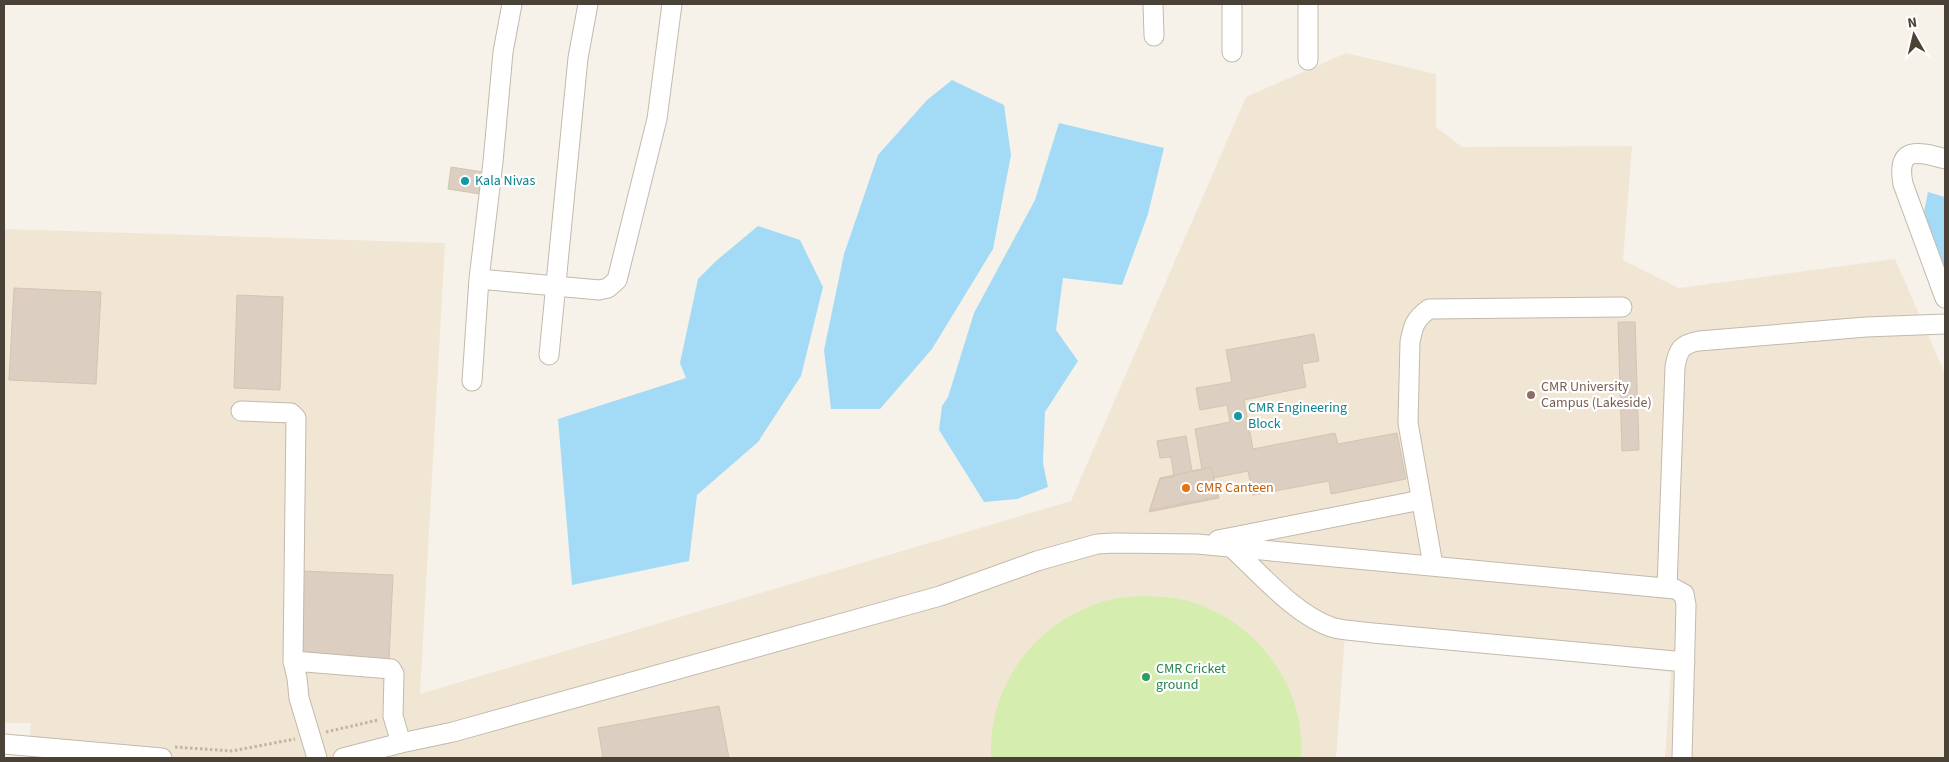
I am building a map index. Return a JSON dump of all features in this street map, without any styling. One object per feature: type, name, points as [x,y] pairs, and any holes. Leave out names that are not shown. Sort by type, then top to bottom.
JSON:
[{"type":"street","points":[[472,381],[479,279],[493,162],[503,52],[512,4]]},
{"type":"street","points":[[549,355],[578,58],[588,4]]},
{"type":"street","points":[[479,279],[599,290],[608,288],[617,280],[657,119],[672,4]]},
{"type":"street","points":[[1153,4],[1154,36]]},
{"type":"street","points":[[1232,4],[1232,52]]},
{"type":"street","points":[[1308,4],[1308,60]]},
{"type":"street","points":[[1945,159],[1929,154],[1915,153],[1907,155],[1903,161],[1901,171],[1903,184],[1945,298]]},
{"type":"street","points":[[1433,565],[1408,423],[1410,342],[1412,330],[1418,317],[1429,309],[1622,308]]},
{"type":"street","points":[[1668,588],[1675,367],[1678,354],[1682,348],[1689,343],[1699,341],[1945,324]]},
{"type":"street","points":[[241,411],[291,413],[296,418],[293,661],[299,698],[317,758]]},
{"type":"street","points":[[1197,544],[1421,500]]},
{"type":"street","points":[[343,758],[462,730],[940,596],[1074,549],[1114,542],[1197,544],[1433,565],[1668,588],[1679,591],[1684,594],[1686,599],[1682,758]]},
{"type":"street","points":[[1231,547],[1285,598],[1331,627],[1383,634],[1685,662]]},
{"type":"street","points":[[293,661],[391,669],[394,674],[393,716],[401,743]]},
{"type":"street","points":[[4,744],[119,756],[168,753]]},
{"type":"path","points":[[168,753],[232,751],[311,736],[393,716]]},
{"type":"shaded area","name":"CMR University Campus (Lakeside)","points":[[1346,53],[1436,74],[1436,127],[1462,147],[1632,146],[1623,260],[1679,288],[1895,259],[1945,374],[1945,758],[1665,758],[1671,672],[1345,635],[1336,758],[28,758],[31,723],[4,723],[4,229],[445,243],[420,694],[1071,501],[1246,97]]},
{"type":"green space","name":"CMR Cricket ground","points":[[1150,596],[1189,601],[1218,613],[1240,627],[1258,644],[1274,663],[1287,684],[1296,708],[1301,732],[1301,758],[991,758],[992,731],[998,706],[1007,682],[1021,660],[1037,641],[1057,624],[1080,611],[1105,601],[1127,597]]},
{"type":"water","points":[[952,80],[1004,105],[1011,155],[993,249],[932,349],[880,409],[831,409],[824,350],[844,254],[878,155],[927,100]]},
{"type":"water","points":[[1059,123],[1164,148],[1148,214],[1122,285],[1063,278],[1056,330],[1078,361],[1045,412],[1043,463],[1048,487],[1017,499],[984,502],[939,430],[942,406],[948,397],[974,313],[1035,200]]},
{"type":"water","points":[[1928,192],[1945,197],[1945,273],[1924,212]]},
{"type":"water","points":[[758,226],[800,240],[823,287],[801,376],[758,442],[697,495],[689,561],[572,585],[558,419],[686,378],[680,363],[698,279],[716,261]]},
{"type":"building","name":"Kala Nivas","points":[[451,167],[483,172],[480,194],[448,189]]},
{"type":"building","points":[[14,288],[101,292],[96,384],[9,380]]},
{"type":"building","points":[[237,295],[283,297],[280,390],[234,388]]},
{"type":"building","points":[[1618,322],[1635,322],[1639,450],[1622,451]]},
{"type":"building","name":"CMR Engineering Block","points":[[1314,334],[1319,361],[1302,364],[1306,387],[1244,400],[1253,449],[1335,433],[1338,444],[1397,433],[1406,479],[1331,494],[1329,481],[1253,495],[1248,471],[1213,478],[1217,497],[1150,510],[1160,479],[1174,477],[1171,457],[1160,458],[1157,441],[1186,436],[1192,471],[1202,469],[1195,429],[1230,422],[1227,405],[1200,410],[1196,388],[1232,382],[1226,350]]},
{"type":"building","name":"CMR Canteen","points":[[1211,467],[1219,498],[1149,512],[1160,478]]},
{"type":"building","points":[[303,571],[393,575],[389,660],[299,656]]},
{"type":"building","points":[[719,706],[729,758],[603,758],[598,728]]},
{"type":"place","name":"Kala Nivas","points":[[465,181]]},
{"type":"place","name":"CMR University Campus (Lakeside)","points":[[1531,395]]},
{"type":"place","name":"CMR Engineering Block","points":[[1238,416]]},
{"type":"place","name":"CMR Canteen","points":[[1186,488]]},
{"type":"place","name":"CMR Cricket ground","points":[[1146,677]]}]
